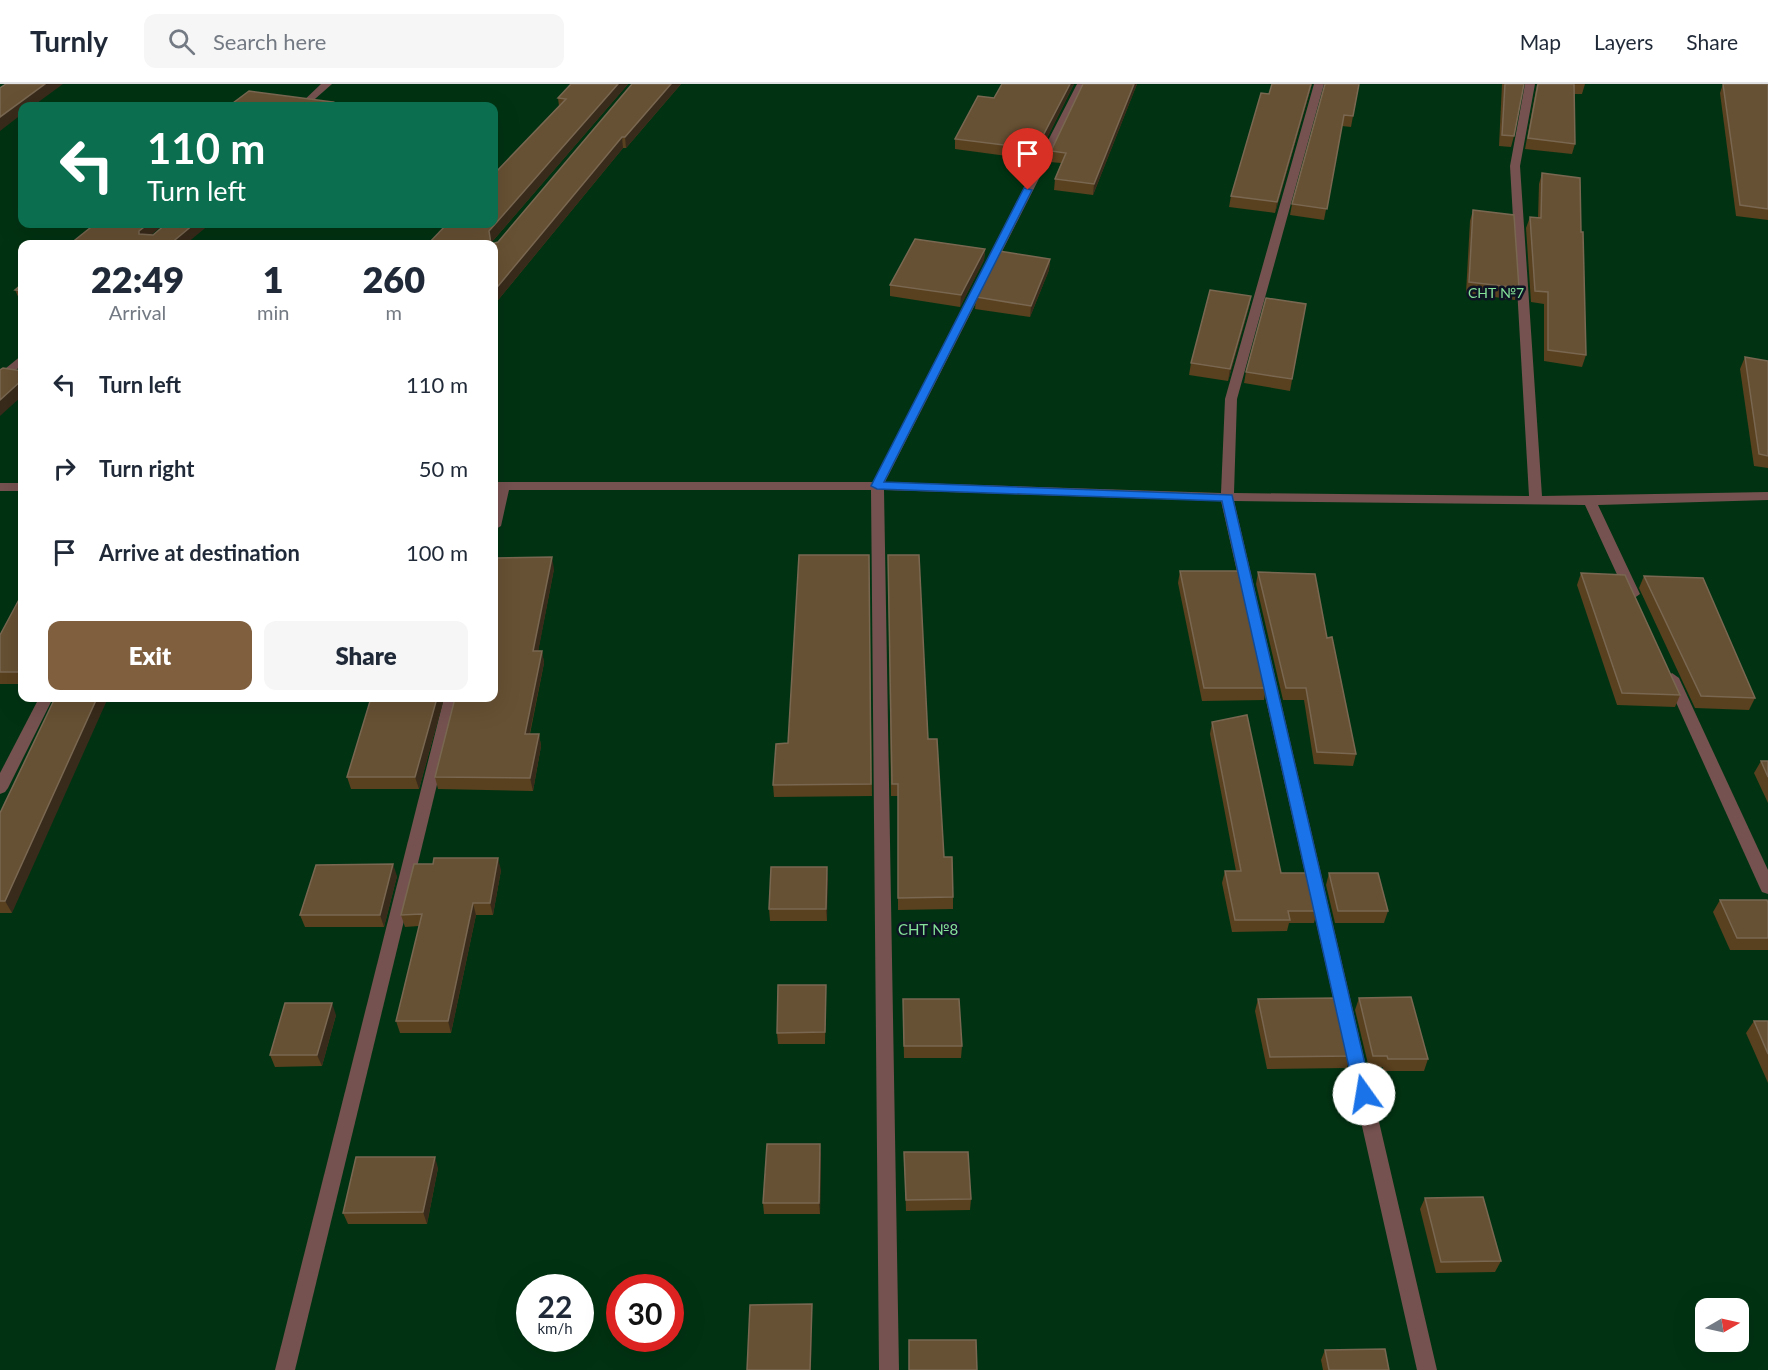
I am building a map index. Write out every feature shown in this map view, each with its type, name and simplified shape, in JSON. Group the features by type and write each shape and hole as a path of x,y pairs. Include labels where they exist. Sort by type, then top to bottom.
{"street":[{"path":"307,102 327,84"},
{"path":"889,1370 877,486 1082,84"},
{"path":"1319,84 1231,399 1227,497 1427,1370"},
{"path":"1530,84 1515,166 1536,500"},
{"path":"0,379 18,363"},
{"path":"498,486 877,486 1227,497 1590,501 1768,496"},
{"path":"0,487 18,487"},
{"path":"1590,501 1640,609"},
{"path":"1664,663 1768,888"},
{"path":"0,788 44,702"},
{"path":"285,1370 450,702"}],"green space":[{"name":"СНТ №8","path":"0,84 1768,84 1768,1370 0,1370"}],"building":[{"path":"6,84 45,84 0,117 0,88"},
{"path":"571,84 618,84 498,221 498,170 566,99 558,98"},
{"path":"632,84 671,84 625,137 622,137 498,286 498,242"},
{"path":"1002,84 1070,84 1036,149 955,139 978,96 994,98"},
{"path":"1083,84 1134,84 1094,184 1055,179 1066,153 1051,151"},
{"path":"1272,84 1311,84 1277,202 1231,196 1261,93 1269,94"},
{"path":"1325,84 1359,84 1353,116 1344,115 1327,209 1292,204"},
{"path":"1505,84 1524,84 1514,136 1502,135"},
{"path":"1538,84 1574,84 1575,144 1528,138"},
{"path":"1723,84 1768,84 1768,209 1740,205"},
{"path":"249,91 333,102 234,102"},
{"path":"1542,173 1580,178 1586,355 1548,350 1548,292 1535,291 1530,217 1541,218"},
{"path":"1473,210 1514,215 1519,288 1469,282"},
{"path":"90,228 143,228 139,234 153,235 161,228 189,228 175,240 75,240"},
{"path":"443,228 492,228 489,231 490,240 432,240"},
{"path":"915,239 985,249 961,295 890,285"},
{"path":"999,251 1050,259 1031,306 976,297"},
{"path":"1210,290 1251,296 1230,369 1191,363"},
{"path":"1266,298 1306,304 1292,379 1246,372"},
{"path":"1745,357 1768,361 1768,456 1759,454"},
{"path":"3,368 18,370 18,384 0,400 0,370"},
{"path":"799,555 869,555 871,784 773,785 776,744 788,743"},
{"path":"888,555 919,555 928,739 937,739 944,857 952,857 953,897 898,898 898,784 892,784"},
{"path":"552,557 533,651 542,651 525,734 539,734 530,778 435,777 454,702 498,702 498,558"},
{"path":"1180,571 1239,571 1266,688 1204,688"},
{"path":"1258,572 1315,574 1327,638 1332,637 1356,754 1317,752 1306,688 1286,688"},
{"path":"1581,573 1625,575 1680,695 1622,693"},
{"path":"1644,576 1703,578 1755,698 1701,696"},
{"path":"18,601 18,672 0,672 0,635"},
{"path":"53,702 95,702 5,901 0,901 0,813"},
{"path":"370,702 436,702 415,777 347,777"},
{"path":"1247,715 1281,873 1309,873 1317,911 1288,911 1290,920 1235,920 1225,871 1241,871 1212,722"},
{"path":"1761,761 1768,761 1768,777"},
{"path":"434,858 498,858 490,903 473,903 448,1021 396,1021 422,914 401,915 414,864 433,864"},
{"path":"393,864 380,915 300,915 316,865"},
{"path":"771,867 827,867 826,909 769,909"},
{"path":"1329,873 1378,873 1388,911 1338,911"},
{"path":"1720,900 1767,900 1768,938 1737,938"},
{"path":"778,985 826,985 825,1032 777,1033"},
{"path":"1411,997 1428,1059 1388,1059 1387,1056 1373,1056 1359,998"},
{"path":"1337,998 1350,1056 1270,1057 1258,999"},
{"path":"903,999 959,999 962,1046 904,1046"},
{"path":"285,1003 332,1003 317,1055 270,1055"},
{"path":"1754,1021 1768,1021 1768,1054"},
{"path":"767,1144 820,1144 819,1203 763,1203"},
{"path":"904,1152 968,1152 971,1199 906,1200"},
{"path":"356,1157 435,1157 423,1212 343,1213"},
{"path":"1483,1197 1501,1261 1441,1262 1425,1198"},
{"path":"812,1304 810,1370 747,1370 750,1305"},
{"path":"909,1340 976,1340 977,1370 909,1370"},
{"path":"1385,1349 1389,1370 1329,1370 1325,1350"}],"route":[{"path":"1028,190 877,486 1227,497 1364,1094"}],"park label":[{"name":"СНТ №7","path":"1496,292"}]}
